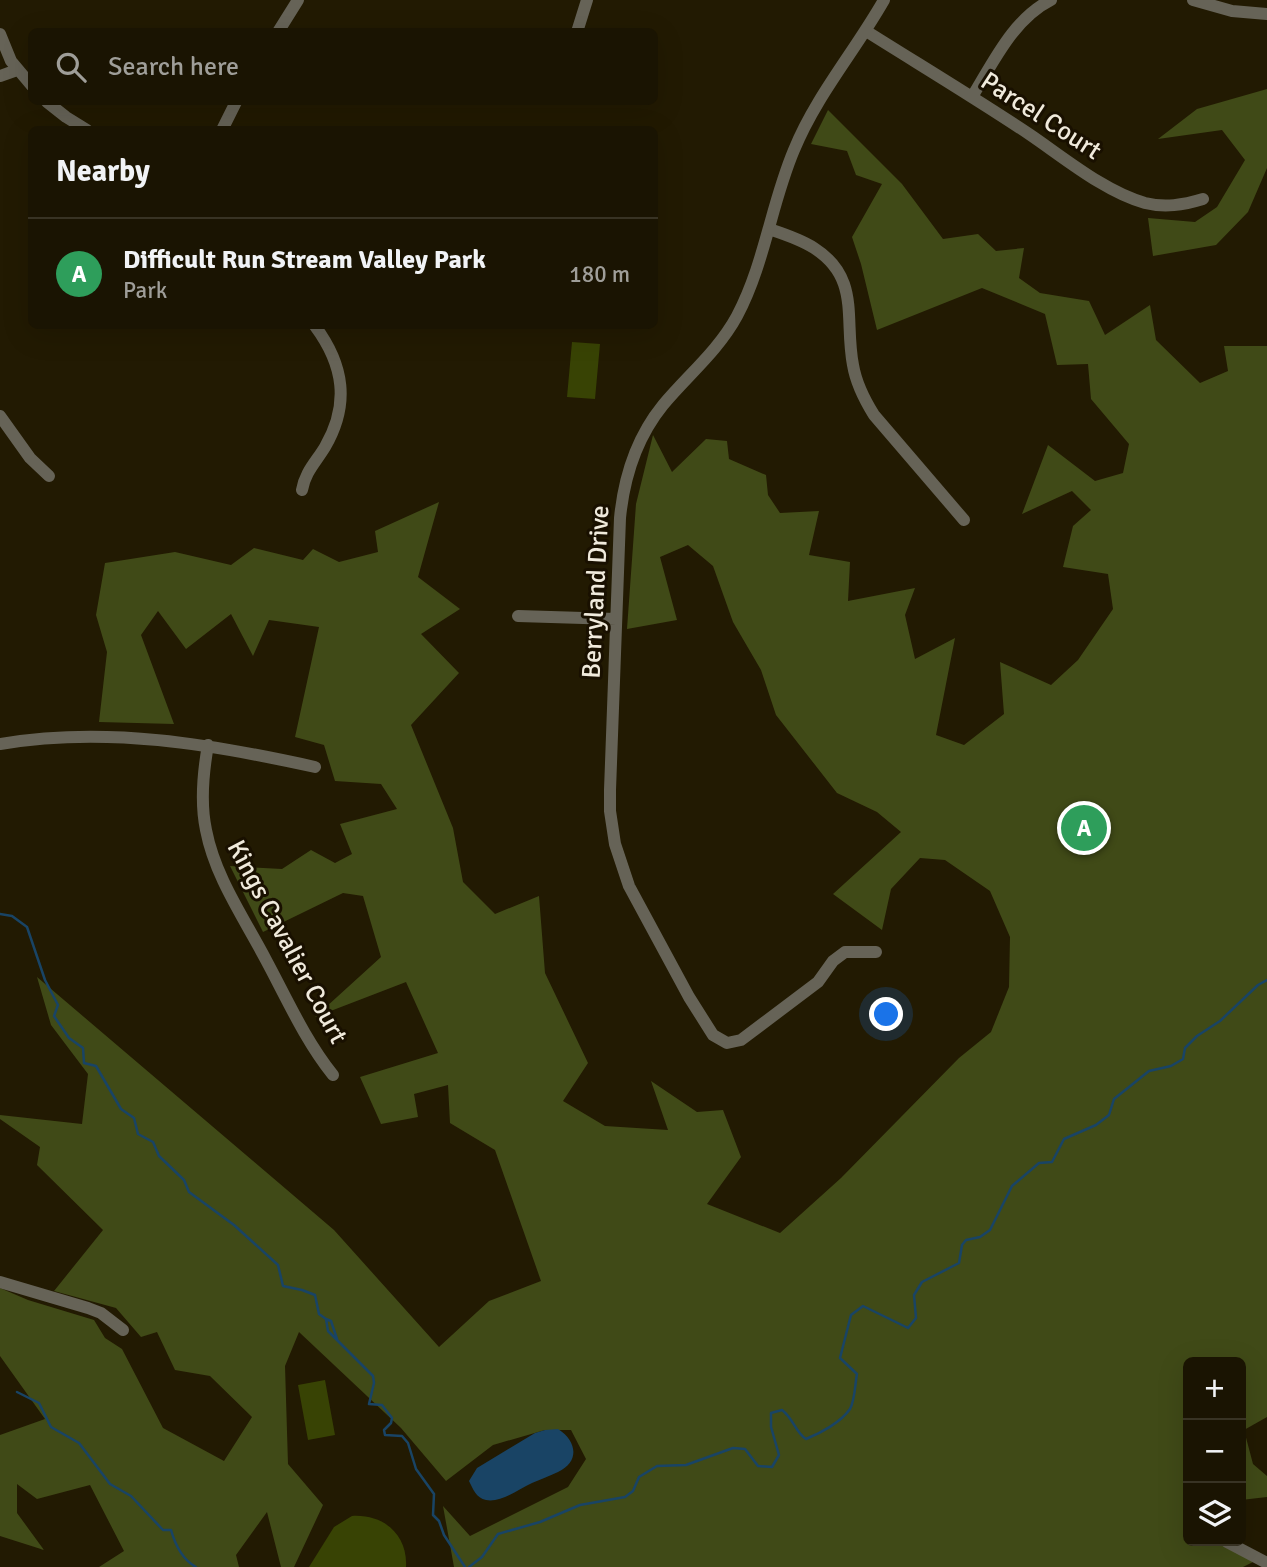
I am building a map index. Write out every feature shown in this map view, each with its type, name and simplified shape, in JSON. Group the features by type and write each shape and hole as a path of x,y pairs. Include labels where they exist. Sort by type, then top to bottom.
{"street":[{"path":"280,28 298,0"},
{"path":"578,28 587,0"},
{"name":"Berryland Drive","path":"876,952 845,952 833,961 818,982 741,1040 727,1043 713,1035 629,886 615,844 610,790 620,517 626,480 653,418 711,355 736,318 755,276 795,147 816,106 884,0"},
{"path":"972,97 1018,26 1031,13 1051,0"},
{"path":"1193,0 1231,11 1267,14"},
{"name":"Parcel Court","path":"866,31 1105,185 1129,197 1157,205 1187,204 1203,200"},
{"path":"0,34 17,70 28,82"},
{"path":"0,76 17,70"},
{"path":"51,105 81,126"},
{"path":"224,126 234,105"},
{"path":"769,229 813,246 835,266 848,293 852,363 865,401 964,520"},
{"path":"302,490 309,468 331,436 341,402 341,384 333,354 317,329"},
{"path":"0,416 30,458 49,476"},
{"path":"518,616 616,619"},
{"path":"0,744 54,737 110,736 208,745 315,767"},
{"name":"Kings Cavalier Court","path":"208,745 203,804 205,827 213,857 314,1048 333,1075"},
{"path":"0,1282 88,1308 107,1317 123,1330"},
{"path":"1235,1546 1267,1563"}],"green space":[{"path":"1267,89 1267,168 1248,212 1216,245 1153,256 1148,218 1195,222 1217,207 1245,160 1222,130 1158,139 1197,109"},
{"path":"828,110 902,184 943,239 978,234 996,251 1024,248 1019,278 1040,293 1089,301 1105,335 1150,305 1156,340 1200,383 1228,371 1224,346 1267,346 1267,1417 1246,1429 1246,1357 1183,1357 1183,1546 1235,1546 1253,1562 1243,1567 454,1567 443,1506 470,1536 568,1487 586,1459 571,1430 545,1430 493,1445 446,1481 401,1428 299,1332 285,1366 288,1464 323,1505 294,1567 281,1567 267,1512 236,1555 239,1567 99,1567 124,1551 90,1485 37,1499 17,1484 17,1513 44,1550 0,1536 0,1435 45,1419 0,1356 0,1288 28,1300 94,1320 105,1338 122,1349 163,1428 224,1461 252,1417 210,1376 175,1370 157,1332 141,1337 116,1308 54,1291 103,1230 37,1165 40,1147 0,1119 0,1115 82,1124 88,1074 51,1025 37,977 334,1230 439,1347 489,1301 541,1281 495,1150 450,1123 448,1085 414,1094 418,1117 381,1124 360,1077 438,1053 406,982 315,1017 381,957 363,896 343,893 263,932 230,866 282,869 311,850 335,863 352,854 340,824 397,809 381,784 335,781 324,745 295,737 319,627 269,620 253,656 231,614 186,649 158,611 141,635 174,724 99,722 107,652 96,615 105,563 175,552 231,565 254,548 303,560 313,549 339,562 378,552 375,531 439,502 418,577 460,609 421,634 459,673 411,725 453,828 463,882 495,914 539,896 545,973 588,1063 563,1101 605,1126 668,1130 651,1081 697,1112 723,1110 741,1157 707,1204 780,1233 841,1178 959,1058 991,1032 1009,987 1010,937 990,891 945,860 920,858 891,889 882,930 833,894 901,832 877,812 837,793 776,715 761,670 733,622 713,566 688,545 660,557 677,620 627,629 636,504 653,435 672,472 706,439 727,441 729,459 766,475 768,495 780,513 819,511 809,555 850,562 848,601 915,588 905,615 915,659 955,638 936,735 964,745 1004,714 1000,662 1051,685 1078,660 1113,609 1108,574 1063,567 1073,526 1091,510 1072,491 1022,514 1048,445 1095,481 1123,473 1129,444 1091,399 1088,364 1057,365 1045,314 982,288 877,330 852,237 882,184 856,175 847,151 811,144"},
{"path":"572,342 600,344 595,399 567,397"},
{"path":"325,1380 335,1435 308,1440 298,1385"},
{"path":"1246,1438 1253,1464 1267,1476 1267,1497 1246,1499"},
{"path":"352,1516 374,1519 392,1529 403,1545 406,1567 309,1567 334,1527"}],"water":[{"path":"558,1429 572,1445 573,1457 565,1468 498,1499 486,1500 475,1493 469,1481 477,1468 535,1433"}],"waterway":[{"path":"0,914 12,916 27,927 45,980 58,1005 54,1016 69,1038 83,1048 84,1063 96,1066 121,1109 134,1118 138,1134 153,1142 159,1156 184,1180 189,1192 234,1225 278,1265 283,1286 315,1295 319,1314 326,1319 328,1331 373,1376 369,1404 382,1405 392,1418 384,1430 385,1435 402,1436 408,1443 416,1469 434,1494 433,1515 465,1567"},
{"path":"469,1567 482,1557 498,1534 540,1522 580,1505 625,1497 633,1491 639,1477 657,1466 686,1465 733,1448 745,1449 758,1466 772,1467 779,1455 771,1427 771,1413 782,1410 806,1439 836,1423 850,1409 855,1392 857,1374 840,1358 851,1315 863,1306 908,1328 916,1318 914,1295 922,1282 959,1263 962,1245 966,1240 980,1237 990,1230 1012,1186 1039,1163 1052,1162 1064,1139 1096,1125 1109,1115 1114,1099 1149,1071 1171,1066 1183,1059 1185,1048 1197,1036 1220,1021 1258,985 1267,980"},
{"path":"326,1319 331,1321 337,1339"},
{"path":"17,1392 39,1403 51,1427 79,1443 110,1484 131,1496 163,1530 171,1530 180,1551 196,1567"}],"place":[{"name":"Difficult Run Stream Valley Park","path":"1084,828"}]}
